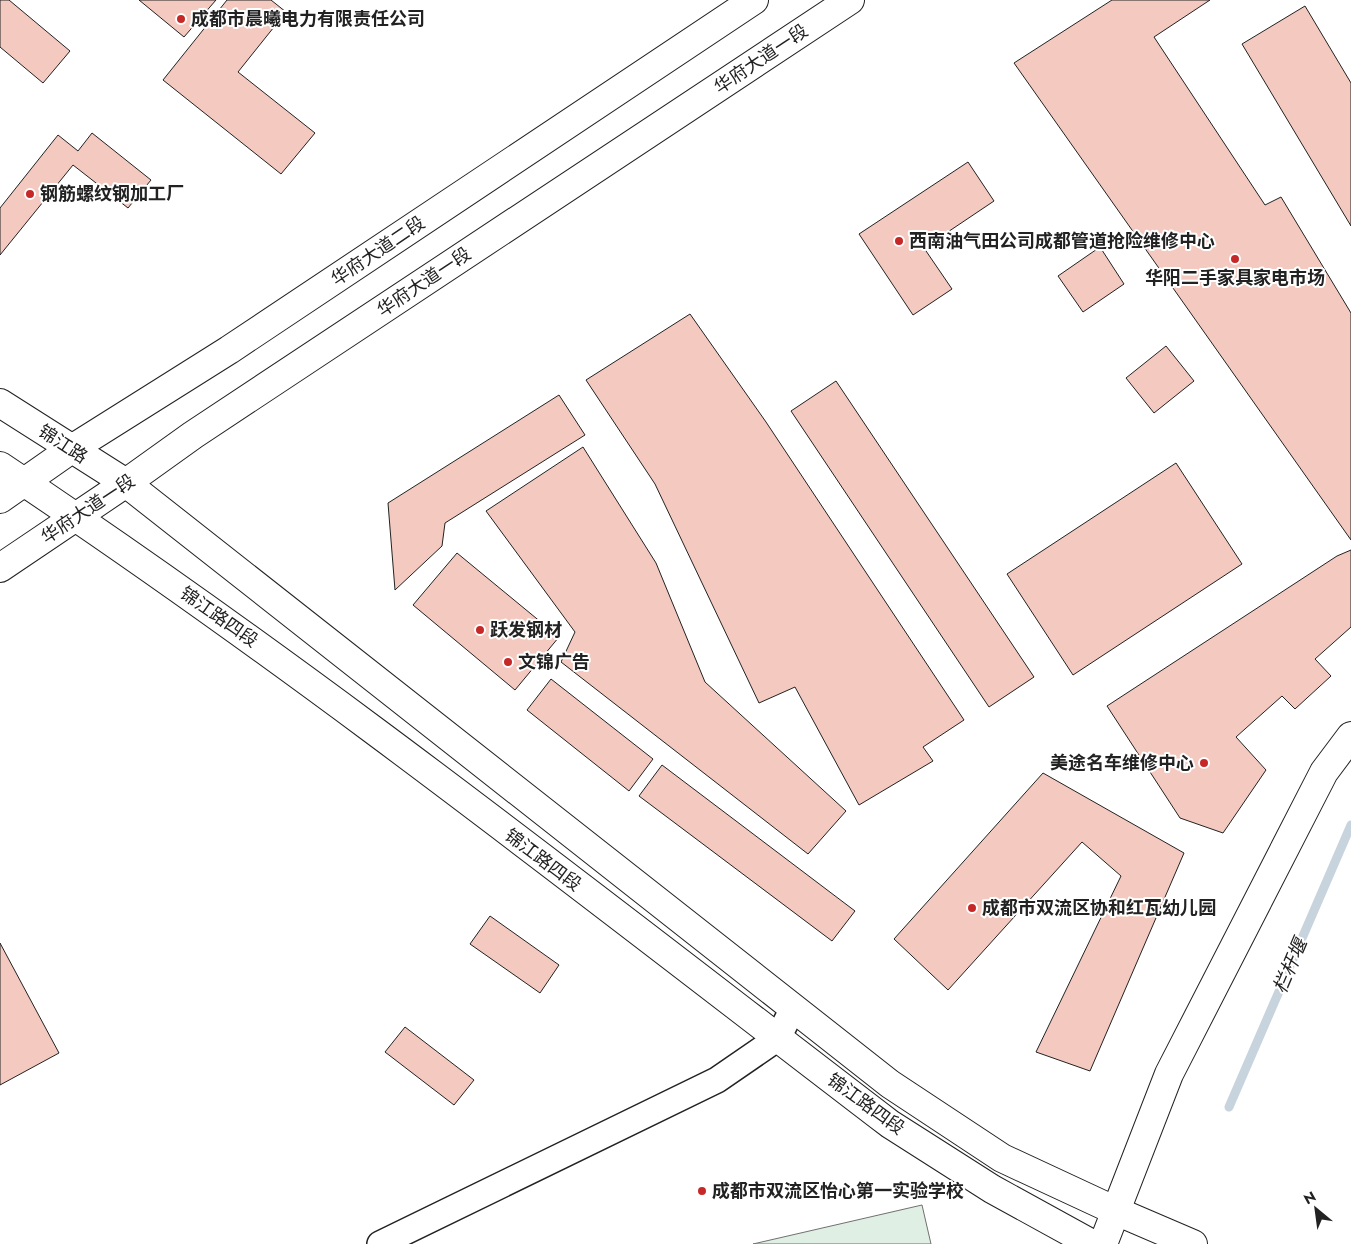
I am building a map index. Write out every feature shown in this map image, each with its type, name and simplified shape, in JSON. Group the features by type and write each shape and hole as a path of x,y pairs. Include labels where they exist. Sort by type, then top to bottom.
{"street":[{"name":"华府大道二段","path":"0,499 70,450 229,350 754,0"},
{"name":"华府大道一段","path":"0,568 126,484 193,435 850,0"},
{"name":"锦江路","path":"0,403 70,450 126,484"},
{"name":"锦江路四段","path":"0,466 77,516 261,647 890,1124 992,1189 1092,1244"},
{"name":"锦江路四段","path":"126,484 890,1084 1002,1158 1116,1211 1193,1244"},
{"path":"1103,1244 1169,1074 1324,772 1351,736"},
{"path":"380,1244 717,1080 778,1038 793,1008"}],"green space":[{"path":"922,1205 931,1244 753,1244"}],"building":[{"path":"0,0 9,0 70,51 43,83 0,47"},
{"name":"成都市晨曦电力有限责任公司","path":"139,0 216,0 184,37"},
{"path":"227,0 271,0 286,12 238,72 315,133 281,174 163,80"},
{"name":"华阳二手家具家电市场","path":"1112,0 1210,0 1154,37 1265,205 1281,197 1351,313 1351,540 1014,63"},
{"path":"1305,6 1351,83 1351,226 1242,44"},
{"name":"钢筋螺纹钢加工厂","path":"92,133 151,180 128,208 73,165 0,255 0,208 58,135 78,151"},
{"name":"西南油气田公司成都管道抢险维修中心","path":"968,162 994,201 924,248 952,289 913,315 859,234"},
{"path":"1100,247 1124,284 1083,312 1058,276"},
{"path":"690,314 766,422 964,720 923,747 933,761 859,805 795,687 759,703 655,484 586,380"},
{"path":"1166,346 1194,381 1154,413 1126,378"},
{"path":"836,381 1034,677 989,707 791,411"},
{"path":"559,395 585,435 445,523 442,546 395,590 388,503"},
{"path":"583,447 656,563 705,682 846,811 808,854 561,662 575,632 486,511"},
{"path":"1176,463 1242,564 1073,675 1007,574"},
{"path":"1351,550 1351,627 1315,659 1331,676 1295,709 1282,696 1236,737 1266,770 1223,833 1180,818 1107,706 1337,556"},
{"path":"457,553 559,637 515,690 413,605"},
{"path":"551,679 653,759 629,791 527,710"},
{"path":"662,765 855,911 832,941 639,796"},
{"name":"成都市双流区协和红瓦幼儿园","path":"1043,773 1184,853 1090,1071 1036,1052 1121,876 1082,842 948,990 894,939"},
{"path":"490,916 559,965 540,993 470,944"},
{"path":"0,943 59,1053 0,1085"},
{"path":"405,1027 474,1080 454,1105 385,1052"}],"waterway":[{"name":"栏杆堰","path":"1229,1107 1351,825"}],"place":[{"name":"成都市晨曦电力有限责任公司","path":"181,19"},
{"name":"钢筋螺纹钢加工厂","path":"30,194"},
{"name":"西南油气田公司成都管道抢险维修中心","path":"899,241"},
{"name":"华阳二手家具家电市场","path":"1235,259"},
{"name":"跃发钢材","path":"480,630"},
{"name":"文锦广告","path":"508,662"},
{"name":"美途名车维修中心","path":"1204,763"},
{"name":"成都市双流区协和红瓦幼儿园","path":"972,908"},
{"name":"成都市双流区怡心第一实验学校","path":"702,1191"}]}
